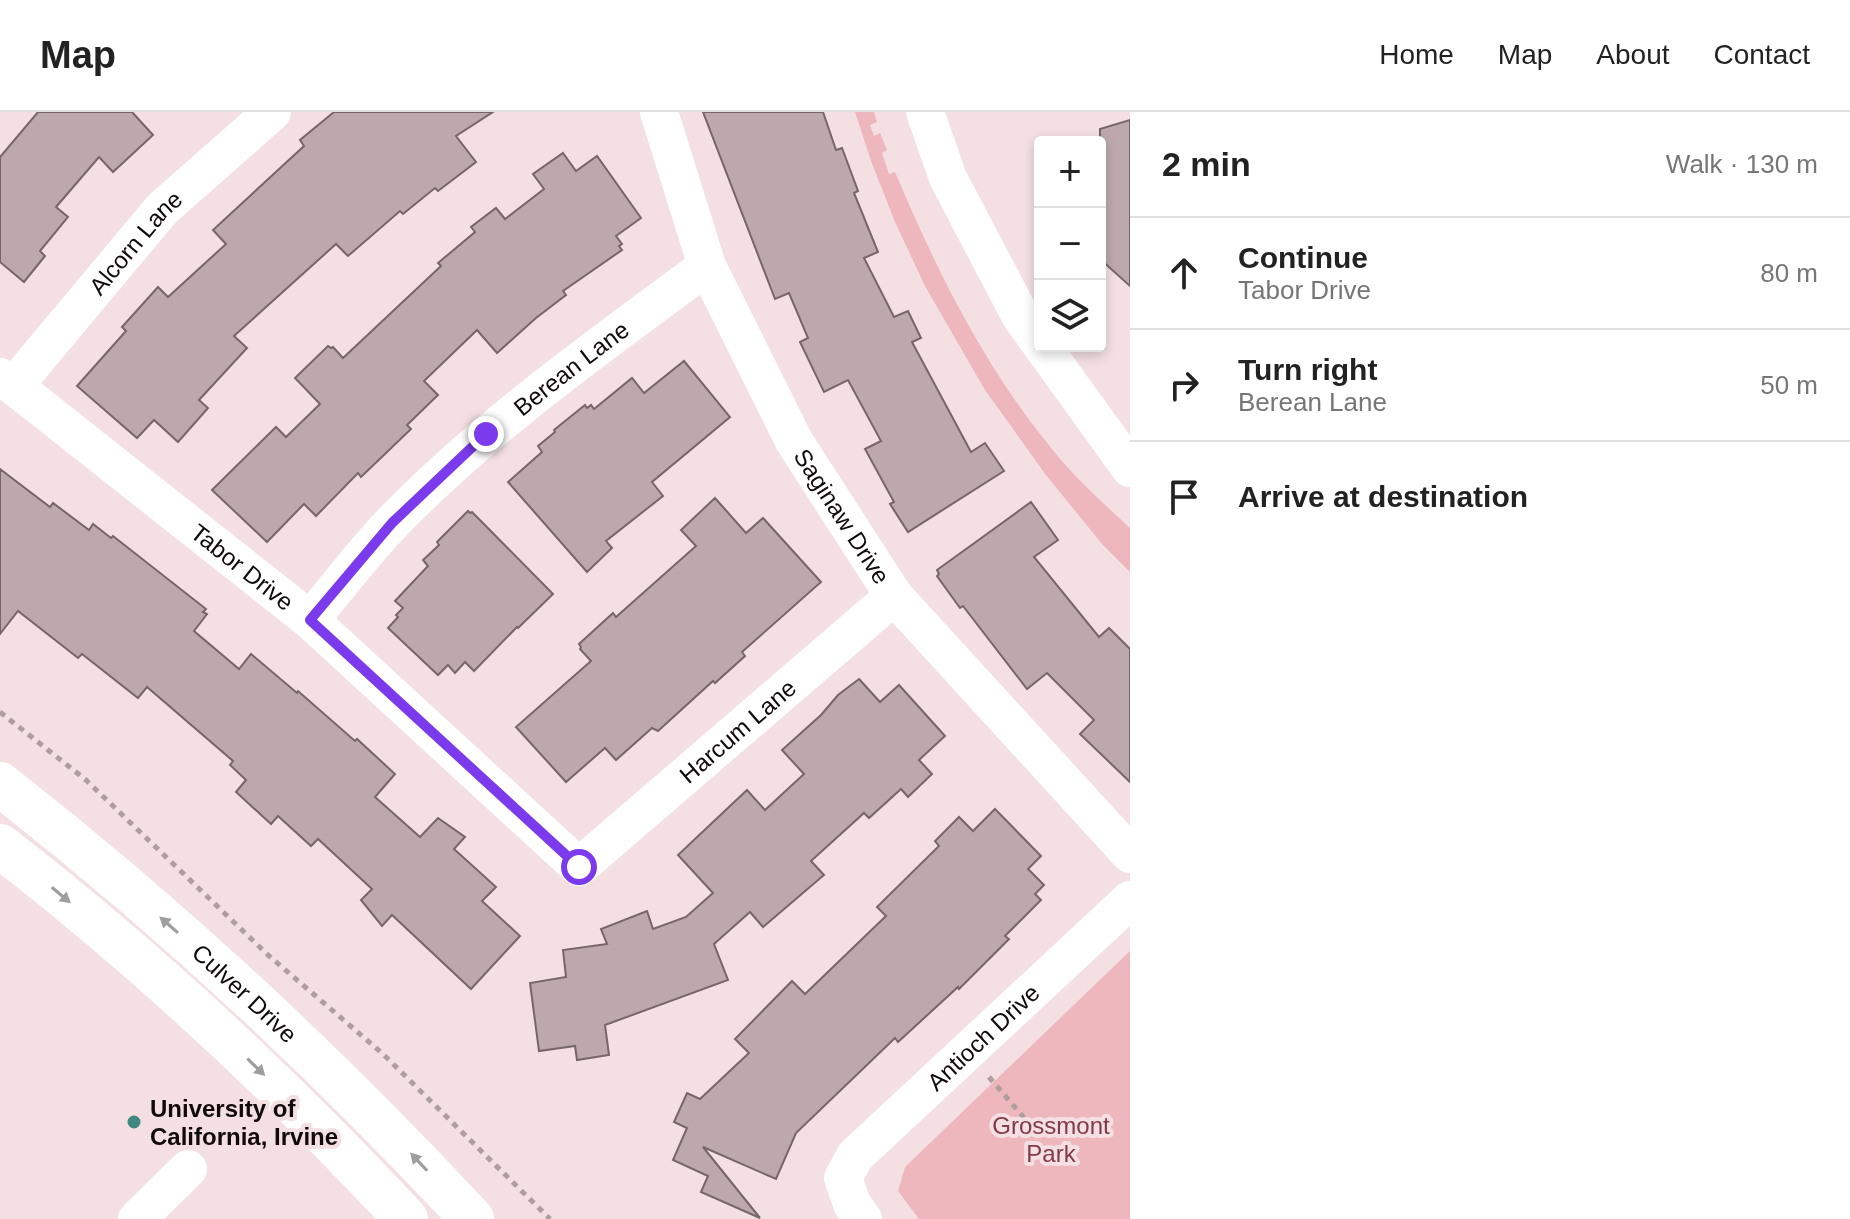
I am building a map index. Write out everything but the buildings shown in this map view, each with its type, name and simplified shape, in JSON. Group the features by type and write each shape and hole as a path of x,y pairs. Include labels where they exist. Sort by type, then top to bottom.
{"main road":[{"name":"Culver Drive","path":"0,784 73,841 252,998 403,1145 472,1219"},
{"name":"Culver Drive","path":"0,846 136,958 238,1049 344,1152 406,1219"}],"street":[{"name":"Alcorn Lane","path":"7,381 162,209 272,112"},
{"name":"Saginaw Drive","path":"659,112 707,266 794,441 894,596 1130,854"},
{"path":"925,112 948,178 1021,317 1034,335"},
{"name":"Berean Lane","path":"310,620 392,523 486,434 599,345 707,266"},
{"path":"1046,352 1130,468"},
{"name":"Tabor Drive","path":"7,381 310,620 579,867"},
{"name":"Harcum Lane","path":"579,867 894,596"},
{"name":"Antioch Drive","path":"863,1219 852,1204 843,1178 855,1156 1130,900"},
{"path":"137,1219 188,1169"}],"path":[{"path":"0,712 86,780 268,955 383,1054 550,1219"},
{"path":"967,1052 1038,1134 1081,1135"}],"green space":[{"path":"855,112 874,112 877,122 870,125 874,136 880,133 887,150 882,153 889,174 895,172 963,316 1005,385 1061,460 1130,528 1130,572 1102,544 1046,475 985,390 925,286 895,222"},
{"name":"Grossmont Park","path":"1130,951 1130,1219 919,1219 898,1191 905,1167"}],"place":[{"name":"University of California, Irvine","path":"134,1122"}],"route":[{"path":"486,434 392,523 310,620 579,867"}]}
